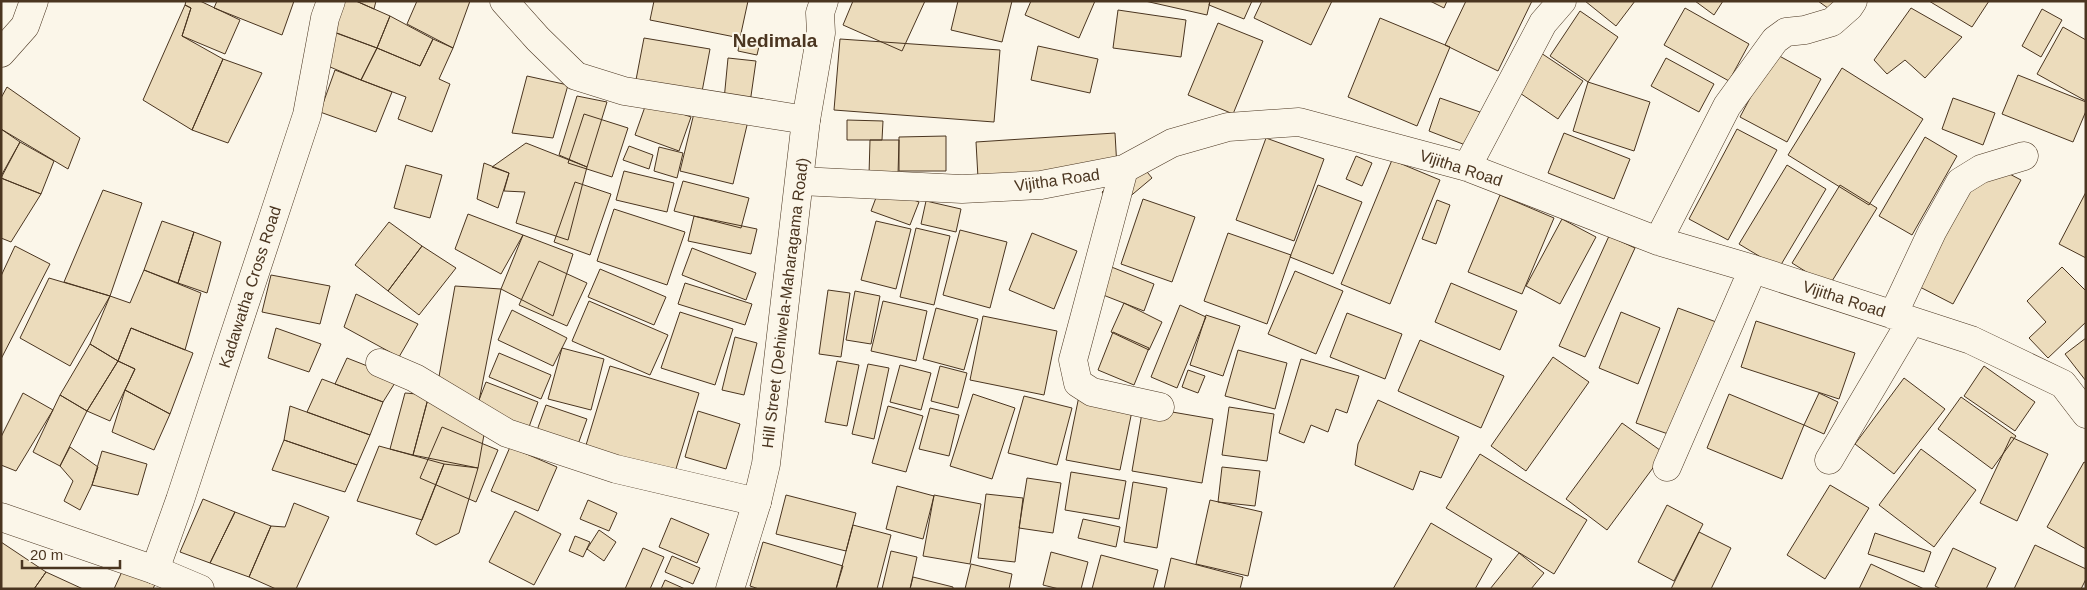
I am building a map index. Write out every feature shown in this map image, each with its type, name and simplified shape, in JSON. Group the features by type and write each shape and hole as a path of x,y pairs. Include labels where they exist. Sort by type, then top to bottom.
{"street":[{"path":"1,53 25,26 34,1"},
{"name":"Kadawatha Cross Road","path":"155,570 180,500 306,115 324,18 331,1"},
{"path":"504,1 538,39 576,76 624,91 806,120"},
{"path":"1467,167 1543,24 1562,1"},
{"path":"1658,241 1727,106 1774,40 1786,32 1806,30 1832,22 1853,1"},
{"name":"Hill Street (Dehiwela-Maharagama Road)","path":"730,589 757,502 766,464 806,120 821,33 822,7"},
{"name":"Vijitha Road","path":"800,181 962,189 1041,185 1124,169 1172,143 1228,127 1299,122 1467,167 1658,241 1753,269 1971,340 2063,384 2086,414"},
{"path":"1829,460 1902,318 1932,232 1960,182 1981,169 2024,156"},
{"path":"1124,169 1073,360 1078,383 1092,392 1160,407"},
{"path":"1667,467 1753,269"},
{"path":"380,363 415,378 507,433 616,469 757,502"},
{"path":"1,517 155,570 200,589"}],"building":[{"path":"186,1 200,1 240,20 225,54 182,36 191,8 185,5"},
{"path":"217,1 294,1 282,35 214,8"},
{"path":"338,1 356,1 390,16 377,48 329,30"},
{"path":"356,1 376,1 374,9"},
{"path":"417,1 470,1 453,48 407,24"},
{"path":"654,1 748,1 740,38 650,20"},
{"path":"853,1 925,1 902,51 843,25"},
{"path":"958,1 1012,1 1002,42 951,30"},
{"path":"1031,1 1095,1 1079,38 1025,15"},
{"path":"1145,1 1210,1 1207,15"},
{"path":"1210,1 1252,1 1244,19 1209,5"},
{"path":"1262,1 1332,1 1311,45 1254,18"},
{"path":"1430,1 1447,1 1444,8"},
{"path":"1466,1 1532,1 1498,71 1445,45"},
{"path":"1585,1 1635,1 1616,26"},
{"path":"1695,1 1723,1 1714,15"},
{"path":"1818,1 1839,1 1832,11"},
{"path":"1929,1 1989,1 1972,27"},
{"path":"185,5 191,8 182,36 223,59 192,130 143,100"},
{"path":"1685,8 1749,44 1729,81 1664,45"},
{"path":"1911,8 1962,37 1925,78 1905,60 1887,74 1874,60"},
{"path":"2042,9 2062,20 2041,57 2022,46"},
{"path":"1118,10 1186,20 1181,57 1113,48"},
{"path":"1580,11 1618,37 1588,82 1550,56"},
{"path":"390,16 433,39 420,66 377,48"},
{"path":"1380,18 1450,47 1417,126 1348,97"},
{"path":"1218,23 1263,41 1233,114 1188,95"},
{"path":"2063,27 2086,40 2086,101 2037,74"},
{"path":"336,33 377,48 361,80 323,64"},
{"path":"644,38 710,49 701,97 635,85"},
{"path":"740,38 760,42 757,55 738,51"},
{"path":"433,39 453,48 439,79 450,84 432,132 398,119 406,97 361,80 377,48 420,66"},
{"path":"840,39 1000,50 994,122 834,110"},
{"path":"1038,46 1098,59 1090,93 1031,80"},
{"path":"1538,51 1583,81 1558,119 1514,89"},
{"path":"1774,53 1821,79 1787,142 1740,117"},
{"path":"728,58 756,61 750,103 724,100"},
{"path":"1666,58 1714,84 1699,112 1651,86"},
{"path":"223,59 262,73 228,143 192,130"},
{"path":"1842,68 1923,119 1869,205 1788,155"},
{"path":"335,70 392,92 376,132 320,112"},
{"path":"2018,75 2086,102 2086,111 2073,142 2002,114"},
{"path":"527,76 568,85 553,138 512,133"},
{"path":"1588,82 1650,102 1634,151 1573,131"},
{"path":"7,87 80,138 68,169 1,129 1,98"},
{"path":"577,96 607,102 587,167 559,155"},
{"path":"1440,98 1480,112 1468,146 1429,131"},
{"path":"1953,98 1995,113 1983,145 1942,129"},
{"path":"647,101 691,117 679,151 635,135"},
{"path":"695,109 748,121 733,184 680,171"},
{"path":"584,114 628,128 612,177 568,163"},
{"path":"847,120 883,121 882,140 847,140"},
{"path":"1,129 20,142 1,176"},
{"path":"1737,129 1777,150 1728,240 1689,219"},
{"path":"1115,133 1117,168 978,178 976,142"},
{"path":"1564,133 1630,159 1614,199 1548,173"},
{"path":"946,136 946,171 899,171 899,137"},
{"path":"1925,137 1957,156 1912,235 1879,216"},
{"path":"1266,138 1324,159 1294,241 1236,220"},
{"path":"870,140 899,140 898,175 869,175"},
{"path":"20,142 54,161 41,194 1,178"},
{"path":"526,143 587,167 568,240 516,223 525,192 504,191 509,173 492,167"},
{"path":"629,146 653,155 649,169 623,160"},
{"path":"659,147 683,153 677,178 654,171"},
{"path":"1356,156 1372,163 1362,186 1346,179"},
{"path":"1392,160 1440,180 1390,304 1341,284"},
{"path":"1139,162 1152,178 1115,209 1102,192"},
{"path":"484,163 509,173 498,208 477,199"},
{"path":"406,165 442,175 430,218 394,208"},
{"path":"1787,165 1826,189 1779,268 1739,244"},
{"path":"2002,170 2021,180 1953,304 1916,285 1973,182"},
{"path":"624,171 674,183 667,212 616,200"},
{"path":"1,178 41,194 11,242 1,238"},
{"path":"683,181 749,198 741,228 674,211"},
{"path":"575,182 611,194 590,255 554,242"},
{"path":"1318,185 1362,202 1333,274 1290,257"},
{"path":"1840,185 1877,208 1829,286 1792,263"},
{"path":"880,187 919,202 910,225 871,211"},
{"path":"103,190 142,203 110,296 64,282"},
{"path":"2086,192 2086,258 2059,244"},
{"path":"1500,195 1554,218 1522,294 1468,272"},
{"path":"1143,199 1195,217 1172,282 1121,264"},
{"path":"1437,200 1450,205 1436,244 1422,239"},
{"path":"926,201 961,209 956,232 921,224"},
{"path":"614,209 685,232 667,285 597,261"},
{"path":"468,214 523,235 501,274 455,249"},
{"path":"694,216 757,229 751,254 688,241"},
{"path":"1562,219 1596,237 1560,304 1526,286"},
{"path":"162,221 194,232 178,283 144,270"},
{"path":"876,221 911,229 896,289 861,280"},
{"path":"389,222 422,246 388,291 355,265"},
{"path":"916,228 950,236 934,305 900,297"},
{"path":"960,230 1007,242 990,308 943,295"},
{"path":"194,232 221,242 207,293 178,283"},
{"path":"1032,233 1077,251 1054,309 1009,290"},
{"path":"1228,233 1291,255 1267,324 1204,301"},
{"path":"523,235 573,254 553,316 501,289"},
{"path":"1609,236 1635,248 1585,357 1559,346"},
{"path":"15,246 50,264 1,359 1,276"},
{"path":"422,246 456,268 419,315 388,291"},
{"path":"692,248 756,273 746,300 682,275"},
{"path":"539,261 587,283 567,326 519,305"},
{"path":"1109,266 1154,284 1144,311 1098,293"},
{"path":"2062,267 2086,291 2086,322 2048,358 2029,338 2046,322 2027,301"},
{"path":"600,269 666,297 654,325 588,297"},
{"path":"144,270 201,293 185,350 131,328 118,361 90,344 110,296 130,303"},
{"path":"1295,271 1343,291 1316,354 1268,334"},
{"path":"271,275 330,286 320,324 262,312"},
{"path":"49,278 110,296 70,366 20,338"},
{"path":"685,283 752,304 745,325 678,304"},
{"path":"1451,283 1517,311 1500,350 1435,322"},
{"path":"455,286 501,289 479,401 437,388"},
{"path":"828,290 850,293 841,357 819,354"},
{"path":"855,291 880,296 871,344 846,340"},
{"path":"356,294 418,324 399,357 344,327"},
{"path":"589,301 668,335 650,375 572,341"},
{"path":"883,301 927,311 916,361 871,351"},
{"path":"1124,303 1162,322 1149,350 1111,332"},
{"path":"1180,305 1206,317 1177,388 1151,377"},
{"path":"936,308 978,319 964,370 923,359"},
{"path":"1678,308 1719,323 1677,437 1636,423"},
{"path":"512,310 567,338 553,366 498,340"},
{"path":"680,312 733,329 715,385 661,368"},
{"path":"1621,312 1660,328 1638,384 1599,368"},
{"path":"1347,313 1402,334 1385,379 1330,357"},
{"path":"1206,315 1240,326 1223,376 1190,365"},
{"path":"983,316 1057,331 1044,395 970,380"},
{"path":"1756,321 1855,353 1839,399 1741,367"},
{"path":"131,328 193,353 170,414 125,390 135,369 118,361"},
{"path":"276,328 321,344 309,372 268,358"},
{"path":"1113,332 1149,348 1134,385 1098,370"},
{"path":"735,337 757,343 744,395 722,390"},
{"path":"2086,338 2086,381 2065,354"},
{"path":"1420,340 1504,376 1481,428 1398,391"},
{"path":"90,344 118,361 87,411 60,395"},
{"path":"562,348 604,359 591,410 548,399"},
{"path":"1238,350 1287,363 1275,409 1225,396"},
{"path":"499,353 551,375 541,399 489,377"},
{"path":"1553,357 1589,382 1526,471 1491,446"},
{"path":"347,358 398,378 383,402 335,384"},
{"path":"1301,359 1359,376 1347,413 1336,409 1328,432 1311,425 1304,443 1279,433"},
{"path":"118,361 135,369 110,421 87,411"},
{"path":"837,361 859,365 847,426 825,422"},
{"path":"868,364 889,368 874,439 852,434"},
{"path":"900,365 931,373 921,410 890,402"},
{"path":"610,366 699,393 672,482 583,455"},
{"path":"940,366 967,373 958,408 931,401"},
{"path":"1984,366 2035,402 2015,431 1964,396"},
{"path":"1188,370 1205,376 1198,393 1182,387"},
{"path":"1904,378 1945,409 1894,474 1855,444"},
{"path":"322,379 383,402 370,435 307,412"},
{"path":"486,382 538,402 525,438 472,418"},
{"path":"125,390 170,414 154,450 112,432"},
{"path":"23,393 53,410 16,471 1,465 1,437"},
{"path":"405,393 429,395 413,455 390,449"},
{"path":"1819,393 1838,402 1824,434 1804,425"},
{"path":"973,394 1015,408 992,479 950,466"},
{"path":"1729,394 1804,425 1782,479 1707,448"},
{"path":"60,395 87,411 60,466 33,452"},
{"path":"429,395 485,429 478,468 413,455"},
{"path":"1024,396 1072,408 1057,465 1008,453"},
{"path":"1079,396 1133,406 1120,470 1066,460"},
{"path":"1961,397 2016,436 1992,469 1938,429"},
{"path":"1378,400 1459,437 1441,478 1420,471 1413,490 1355,465 1358,444"},
{"path":"546,405 587,419 576,450 535,436"},
{"path":"290,406 370,435 357,465 284,440"},
{"path":"888,406 923,416 906,472 872,463"},
{"path":"1143,407 1213,419 1202,483 1132,471"},
{"path":"1229,407 1274,414 1267,461 1222,455"},
{"path":"930,408 959,415 949,456 919,449"},
{"path":"698,411 740,424 726,469 685,457"},
{"path":"1622,423 1664,453 1607,530 1566,499"},
{"path":"442,427 498,450 476,502 420,478"},
{"path":"2011,437 2048,454 2017,521 1980,503"},
{"path":"284,440 357,465 345,492 272,470"},
{"path":"379,446 444,464 422,520 357,501"},
{"path":"70,447 98,467 80,510 64,501 73,481 60,466"},
{"path":"510,447 557,467 538,511 491,491"},
{"path":"1921,449 1976,490 1934,547 1879,505"},
{"path":"102,451 147,464 138,495 92,485"},
{"path":"1480,454 1587,520 1554,574 1446,508"},
{"path":"2084,462 2086,463 2086,549 2047,527"},
{"path":"444,464 478,468 459,533 436,545 416,534"},
{"path":"1222,467 1260,471 1255,506 1218,502"},
{"path":"1071,472 1126,481 1119,519 1065,510"},
{"path":"1027,478 1061,483 1053,533 1019,528"},
{"path":"1133,482 1167,488 1157,548 1124,542"},
{"path":"1830,485 1869,508 1825,579 1787,555"},
{"path":"897,486 934,496 923,539 886,529"},
{"path":"986,494 1023,498 1015,562 978,558"},
{"path":"786,495 856,513 846,551 776,534"},
{"path":"934,495 981,504 970,564 923,556"},
{"path":"203,499 235,512 210,563 180,552"},
{"path":"588,500 617,513 609,531 580,519"},
{"path":"1210,500 1262,512 1248,576 1196,564"},
{"path":"294,503 329,517 296,589 276,589 249,577 271,526 285,527"},
{"path":"1667,505 1703,524 1674,581 1638,562"},
{"path":"515,511 561,534 534,585 489,562"},
{"path":"235,512 271,526 249,577 210,563"},
{"path":"671,518 709,534 697,563 659,547"},
{"path":"1083,519 1120,527 1116,547 1078,538"},
{"path":"1431,523 1492,559 1475,589 1393,589"},
{"path":"853,525 891,535 877,589 836,589"},
{"path":"599,530 616,542 604,561 587,549"},
{"path":"1699,532 1731,548 1711,589 1671,589"},
{"path":"1875,533 1931,552 1924,572 1868,554"},
{"path":"575,536 590,542 583,557 569,551"},
{"path":"1,542 46,572 34,589 1,589"},
{"path":"763,542 843,566 836,589 759,589 750,586"},
{"path":"2035,545 2086,569 2086,579 2081,589 2014,589"},
{"path":"643,548 664,557 650,589 625,589"},
{"path":"1953,548 1996,568 1986,589 1941,589 1935,586"},
{"path":"891,551 917,557 910,589 882,589"},
{"path":"1051,552 1088,562 1081,589 1059,589 1043,585"},
{"path":"1519,553 1544,573 1531,589 1490,589"},
{"path":"1101,555 1158,570 1153,589 1092,589"},
{"path":"672,556 700,568 693,584 665,572"},
{"path":"1171,558 1243,577 1240,589 1164,589"},
{"path":"971,564 1012,574 1009,589 965,589"},
{"path":"1871,564 1924,589 1859,589"},
{"path":"125,565 157,579 153,589 114,589"},
{"path":"46,572 83,589 34,589"},
{"path":"913,577 953,587 953,589 910,589"},
{"path":"665,580 685,589 661,589"}],"district":[{"name":"Nedimala","path":"775,40"}]}
